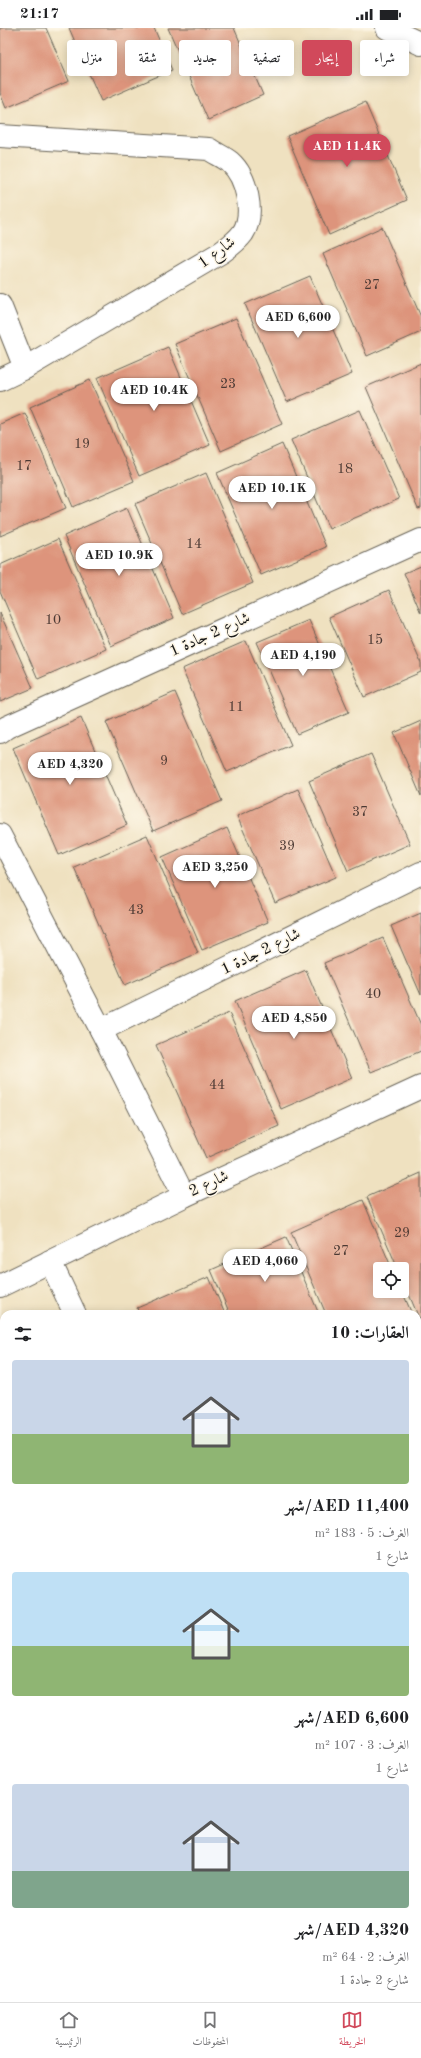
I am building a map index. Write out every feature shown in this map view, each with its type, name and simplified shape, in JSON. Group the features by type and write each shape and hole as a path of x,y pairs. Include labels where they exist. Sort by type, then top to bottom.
{"street":[{"path":"387,28 421,44"},
{"name":"شارع 1","path":"0,136 209,149 231,163 243,181 248,197 249,218 242,234 222,252 25,368 0,380"},
{"path":"0,305 25,368"},
{"name":"شارع 2 جادة 1","path":"0,732 7,727 421,540"},
{"path":"0,836 101,1030 184,1196"},
{"name":"شارع 2 جادة 1","path":"101,1030 421,873"},
{"name":"شارع 2","path":"0,1286 184,1196 421,1087"},
{"path":"50,1261 73,1310"}],"building":[{"path":"0,28 46,28 69,81 6,108 0,93"},
{"path":"69,28 154,28 159,40 125,40 125,76 158,76 101,101 90,76 117,76 117,40 74,40"},
{"path":"168,28 234,28 239,40 239,76 255,76 263,95 208,120 189,76 231,76 231,40 179,40 179,53"},
{"path":"365,102 407,200 329,235 287,136"},
{"path":"382,227 421,317 421,332 367,356 323,254"},
{"path":"310,276 352,374 287,402 245,304"},
{"path":"236,318 282,424 221,451 175,344"},
{"path":"168,347 210,445 139,476 97,378"},
{"path":"421,363 421,508 418,509 366,387"},
{"path":"90,380 134,481 73,507 30,407"},
{"path":"360,410 399,499 329,529 291,440"},
{"path":"25,413 66,508 0,536 0,424"},
{"path":"282,444 326,547 261,575 217,473"},
{"path":"206,473 253,583 182,614 135,504"},
{"path":"127,508 174,618 111,646 64,536"},
{"path":"58,539 106,649 38,679 0,591 0,565"},
{"path":"421,566 421,613 404,573"},
{"path":"389,590 421,663 421,672 364,697 329,617"},
{"path":"0,613 33,688 0,702"},
{"path":"309,620 349,712 297,734 257,642"},
{"path":"246,641 291,745 227,772 182,669"},
{"path":"175,692 222,801 153,831 106,722"},
{"path":"81,718 127,825 59,855 13,748"},
{"path":"421,721 421,796 394,733"},
{"path":"371,754 410,844 348,871 309,781"},
{"path":"298,789 336,877 275,903 237,816"},
{"path":"227,828 268,922 202,950 162,857"},
{"path":"147,835 198,953 125,985 74,867"},
{"path":"421,913 421,995 391,926"},
{"path":"383,938 421,1025 421,1051 371,1072 324,963"},
{"path":"306,970 352,1078 281,1109 235,1001"},
{"path":"229,1013 279,1126 206,1158 156,1045"},
{"path":"421,1173 421,1310 416,1310 409,1294 409,1262 395,1262 367,1197"},
{"path":"363,1200 389,1262 373,1262 373,1298 405,1298 410,1310 324,1310 291,1232"},
{"path":"286,1237 317,1310 228,1310 211,1270"},
{"path":"209,1277 223,1310 138,1310 137,1308"}]}
